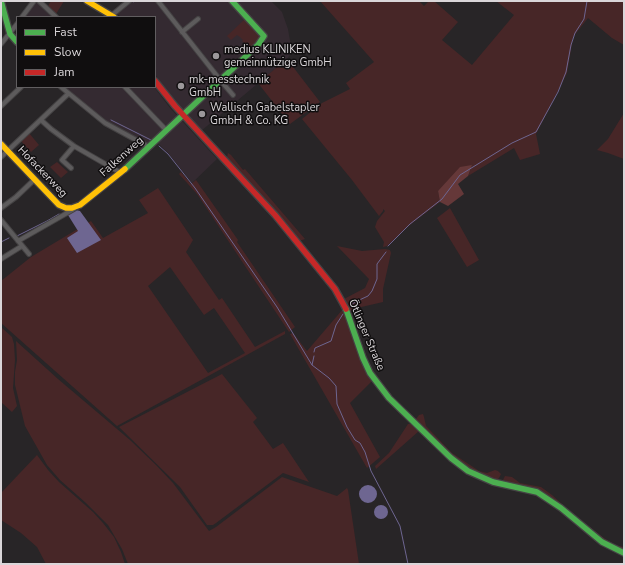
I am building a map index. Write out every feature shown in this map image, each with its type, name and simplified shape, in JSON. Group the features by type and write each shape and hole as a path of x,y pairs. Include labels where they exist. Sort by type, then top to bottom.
{"street":[{"path":"1,1 10,34 16,41"},
{"path":"23,16 34,1"},
{"path":"39,1 55,16"},
{"path":"87,1 113,16 127,2"},
{"path":"158,1 233,95"},
{"name":"Falkenweg","path":"72,208 80,205 121,173 258,45 264,36 232,1"},
{"path":"182,32 198,19"},
{"path":"1,44 16,25"},
{"name":"Ötlinger Straße","path":"156,82 182,115 246,182 335,289 345,306 363,358 370,373 389,398 451,458 468,471 494,482 537,492 561,508 602,542 624,553"},
{"path":"1,106 20,88"},
{"path":"62,88 105,123 149,147"},
{"path":"125,88 166,130"},
{"path":"1,157 68,94"},
{"path":"42,120 51,129 74,146 121,173"},
{"name":"Hofackerweg","path":"1,144 59,205 66,208 72,208"},
{"path":"71,168 62,160 74,146"},
{"path":"1,208 16,197 35,179"},
{"path":"9,202 13,207"},
{"path":"18,241 80,205"},
{"path":"1,220 29,254"},
{"path":"1,259 22,246"}],"shaded area":[{"path":"35,1 38,1 53,16 24,16"},
{"path":"51,1 64,1 56,14 48,6"},
{"path":"124,1 271,1 282,12 288,29 292,52 287,59 201,131 179,107 156,76 156,16 120,16 113,10"},
{"path":"320,1 419,1 424,6 429,1 434,1 458,22 442,40 472,65 514,15 496,1 624,1 624,45 612,38 588,18 573,37 567,73 536,134 540,154 520,160 514,148 468,176 472,165 438,191 440,202 411,224 387,246 383,247 384,242 375,227 377,221 385,211 383,209 379,216 352,180 302,119 322,103 350,89 346,83 374,62"},
{"path":"245,19 262,36 251,49 237,35 231,40 227,36"},
{"path":"287,59 320,102 290,124 258,83"},
{"path":"63,88 155,88 170,108 217,159 192,183 158,143 149,147 117,130"},
{"path":"624,113 624,159 597,150 608,139"},
{"path":"29,133 39,145 31,152 21,141"},
{"path":"228,153 243,170 245,169 305,239 299,241 233,166 227,157"},
{"path":"57,162 68,172 61,178 50,167"},
{"path":"472,165 468,176 458,184 464,194 448,206 440,202 438,191 460,167"},
{"path":"181,172 191,184 196,180 238,240 237,242 295,327 289,332 197,194 179,174"},
{"path":"158,188 193,240 186,252 219,300 222,298 255,347 285,331 285,334 117,426 1,323 1,281 31,257 91,221 103,238 148,213 139,200","holes":["170,267 204,315 214,308 245,353 208,373 148,286"]},
{"path":"450,208 479,260 467,267 437,218"},
{"path":"76,210 80,211 101,240 77,253 67,238 78,231 68,215"},
{"path":"337,246 362,251 390,250 391,253 383,289 383,302 357,308 350,312 344,299 365,288 369,279"},
{"path":"343,309 349,322 359,356 372,381 350,403 380,457 367,468 290,334 293,333 307,351"},
{"path":"1,327 12,337 14,344 15,360 13,388 17,406 12,412 2,403 1,404"},
{"path":"16,341 130,440 156,465 173,483 209,531 282,477 337,496 347,488 359,564 128,564 122,549 108,525 60,480 47,465 25,426 15,385 17,360"},
{"path":"222,374 257,418 253,422 273,449 283,443 309,482 283,473 216,523 213,525 207,525 180,487 119,427"},
{"path":"423,414 426,426 452,453 479,471 487,473 495,470 498,471 501,474 499,478 497,480 476,472 453,457 416,419 419,415"},
{"path":"408,424 412,424 419,431 376,469 375,466 389,453"},
{"path":"37,455 59,482 93,512 103,523 114,537 125,564 46,564 37,547 21,533 1,520 1,493"},
{"path":"505,476 512,477 520,483 541,487 604,538 615,545 624,547 624,551 596,535 554,499 537,490 503,480"},
{"path":"368,485 372,486 376,490 376,498 372,502 368,503 364,502 360,498 359,494 360,490 364,486"},
{"path":"381,505 386,507 388,512 386,517 381,519 376,517 374,512 376,507"}],"waterway":[{"path":"388,246 410,224 442,199 460,175 512,143 536,132 558,92 566,72 571,45 575,33 584,19 587,1"},
{"path":"123,8 129,4"},
{"path":"111,120 151,140"},
{"path":"159,146 168,154 195,188 277,307 312,365"},
{"path":"17,236 59,214"},
{"path":"1,242 9,238"},
{"path":"350,306 368,296 372,291 377,279 377,264 386,252"},
{"path":"314,352 315,348 331,341 336,325 343,314"},
{"path":"314,356 312,365 329,378 336,386 337,404 347,427 355,440 360,443 365,452 371,471 400,526 408,564"}],"traffic: fast":[{"path":"1,1 10,34 16,41"},
{"path":"125,169 258,45 264,36 232,1"},
{"path":"346,309 363,358 370,373 389,398 451,458 468,471 493,482 537,492 561,508 602,542 624,553"}],"traffic: slow":[{"path":"87,1 112,16"},
{"path":"1,144 59,205 66,208 72,208 80,205 125,169"}],"traffic: jam":[{"path":"156,82 175,106 275,215 335,289 346,309"}],"place":[{"name":"medius KLINIKEN gemeinnützige GmbH","path":"216,56"},
{"name":"mk-messtechnik GmbH","path":"181,86"},
{"name":"Wallisch Gabelstapler GmbH & Co. KG","path":"202,114"}]}
